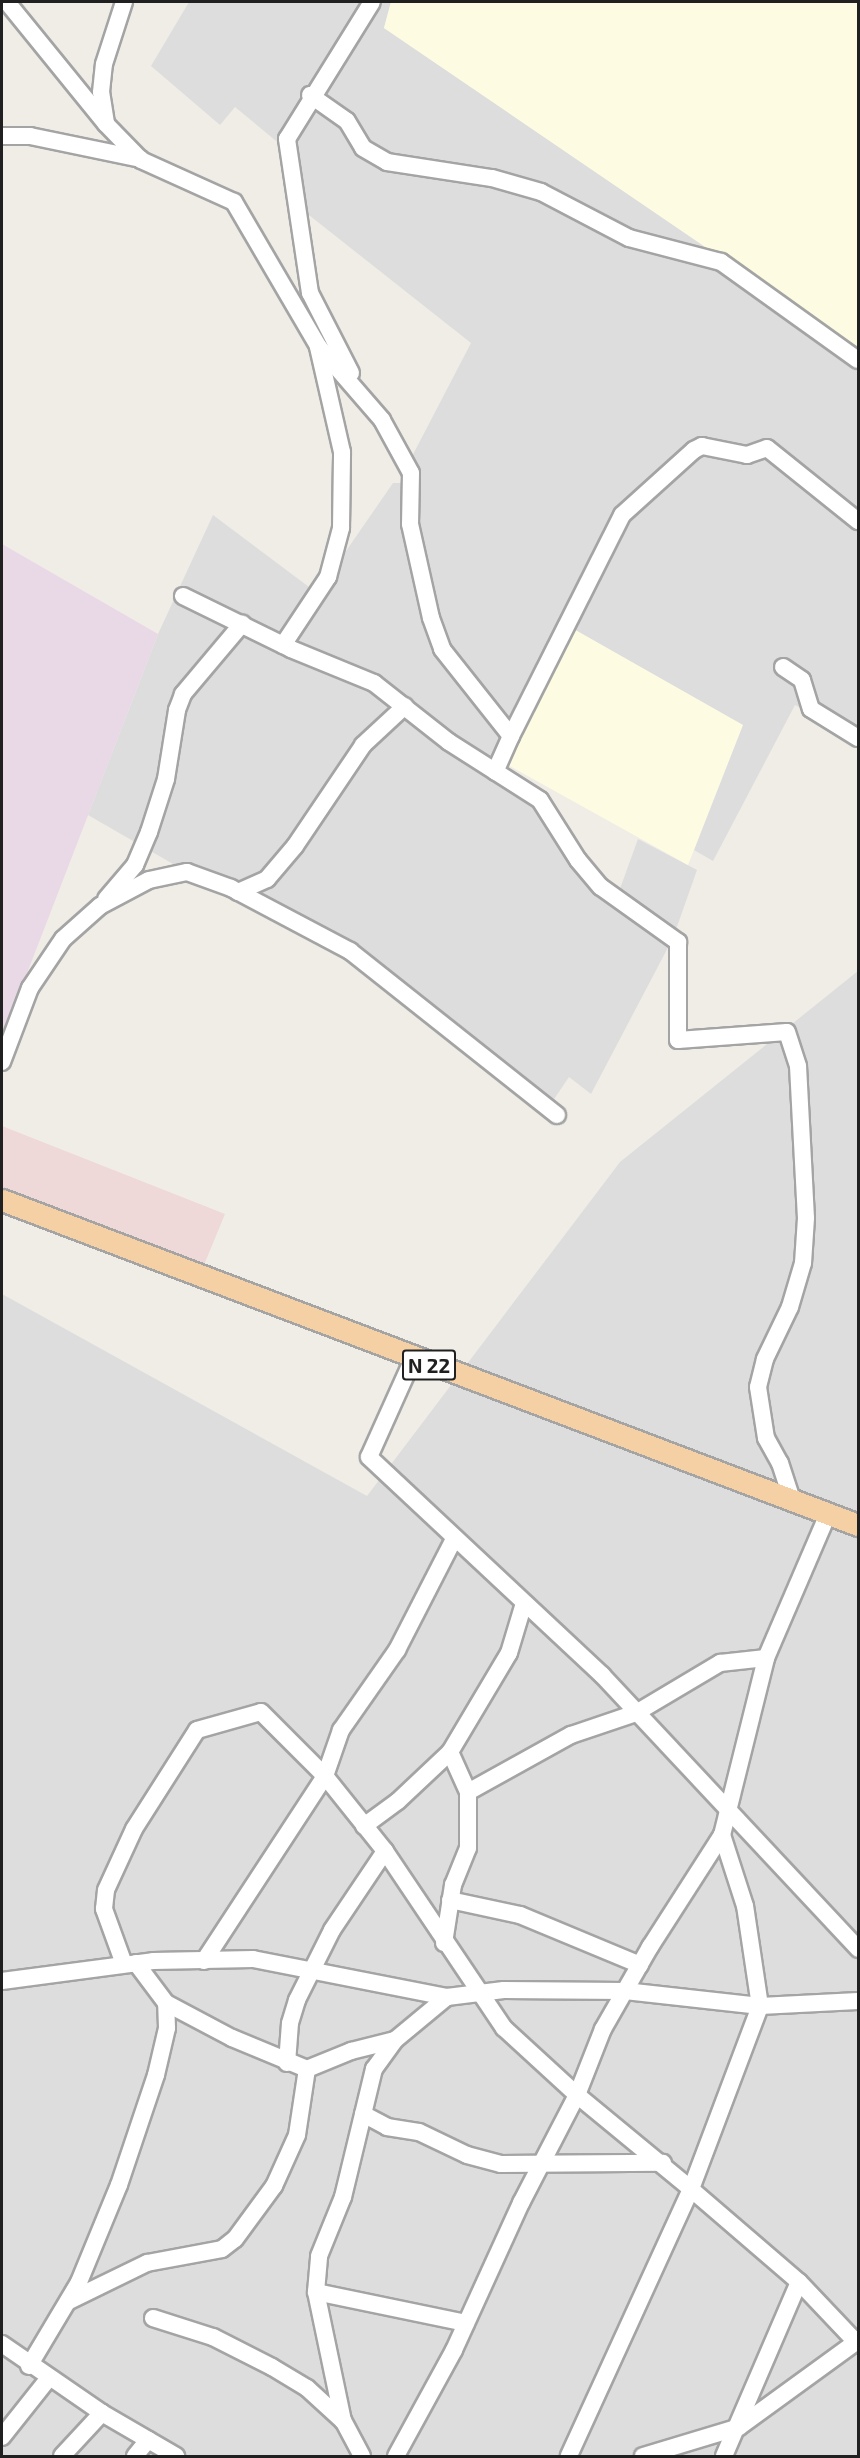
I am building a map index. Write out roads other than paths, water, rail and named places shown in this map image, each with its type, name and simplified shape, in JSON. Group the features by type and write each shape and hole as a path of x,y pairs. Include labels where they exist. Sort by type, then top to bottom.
{"main road":[{"name":"N 22","path":"2,1200 413,1359 858,1525"}],"street":[{"path":"7,2 106,124 141,160"},
{"path":"106,124 101,92 104,64 124,2"},
{"path":"358,387 310,293 293,194 287,139 310,95 372,2"},
{"path":"310,95 347,121 363,148 387,162 492,178 541,192 629,238 721,262 858,360"},
{"path":"2,136 30,136 141,160 234,202 318,346 358,387 382,420 411,473 410,524 431,618 442,649 511,736"},
{"path":"283,645 328,577 341,528 342,452 318,346"},
{"path":"495,772 622,515 694,450 702,446 747,456 767,448 858,521"},
{"path":"183,596 283,645 349,670 405,706 495,772 540,800 578,860 602,887 678,942 678,1040 787,1032 798,1066 806,1218 803,1263 790,1307 765,1359 758,1387 766,1438 780,1463 792,1500"},
{"path":"2,1062 38,972 63,939 99,906 135,865 149,832 166,779 177,710 183,694 242,624"},
{"path":"783,667 802,680 811,710 858,738"},
{"path":"238,892 267,879 295,846 363,746 405,706"},
{"path":"99,906 149,880 187,872 238,892 350,951 557,1114"},
{"path":"413,1359 369,1457 454,1539 524,1602 636,1713 729,1815 858,1949"},
{"path":"396,2457 466,2323 577,2095 603,2029 640,1965 722,1835 729,1815 766,1658 828,1514"},
{"path":"204,1961 325,1776 340,1730 397,1650 454,1539"},
{"path":"364,1826 398,1801 450,1752 509,1653 524,1602"},
{"path":"468,1792 571,1735 636,1713 720,1663 766,1658"},
{"path":"395,2040 351,2051 307,2069 287,2062 166,2003 130,1964 106,1920 106,1890 149,1801 197,1730 261,1712 325,1776 385,1851 444,1944 481,1991 504,2028 577,2095 663,2163 799,2282 857,2343 739,2427 643,2457"},
{"path":"444,1944 450,1900 468,1848 468,1792 450,1752"},
{"path":"569,2457 691,2189 760,2006 745,1906 734,1860 722,1835"},
{"path":"287,2062 290,2023 332,1930 385,1851"},
{"path":"450,1900 520,1915 640,1965"},
{"path":"2,1981 130,1964 253,1959 314,1969 447,1997 481,1991 625,1991 760,2006 858,2001"},
{"path":"362,2457 343,2421 316,2292 319,2256 343,2197 374,2069 395,2040 447,1997"},
{"path":"30,2366 69,2301 97,2244 156,2075 167,2028 166,2003"},
{"path":"69,2301 147,2263 199,2256 222,2249 235,2239 286,2165 297,2135 307,2069"},
{"path":"363,2114 387,2127 430,2136 485,2161 663,2163"},
{"path":"724,2457 739,2427 799,2282"},
{"path":"316,2292 466,2323"},
{"path":"153,2318 213,2337 272,2367 307,2388 343,2421"},
{"path":"2,2344 30,2366 102,2413 176,2457"},
{"path":"2,2437 49,2378"},
{"path":"62,2457 102,2413"},
{"path":"135,2457 148,2440"}]}
